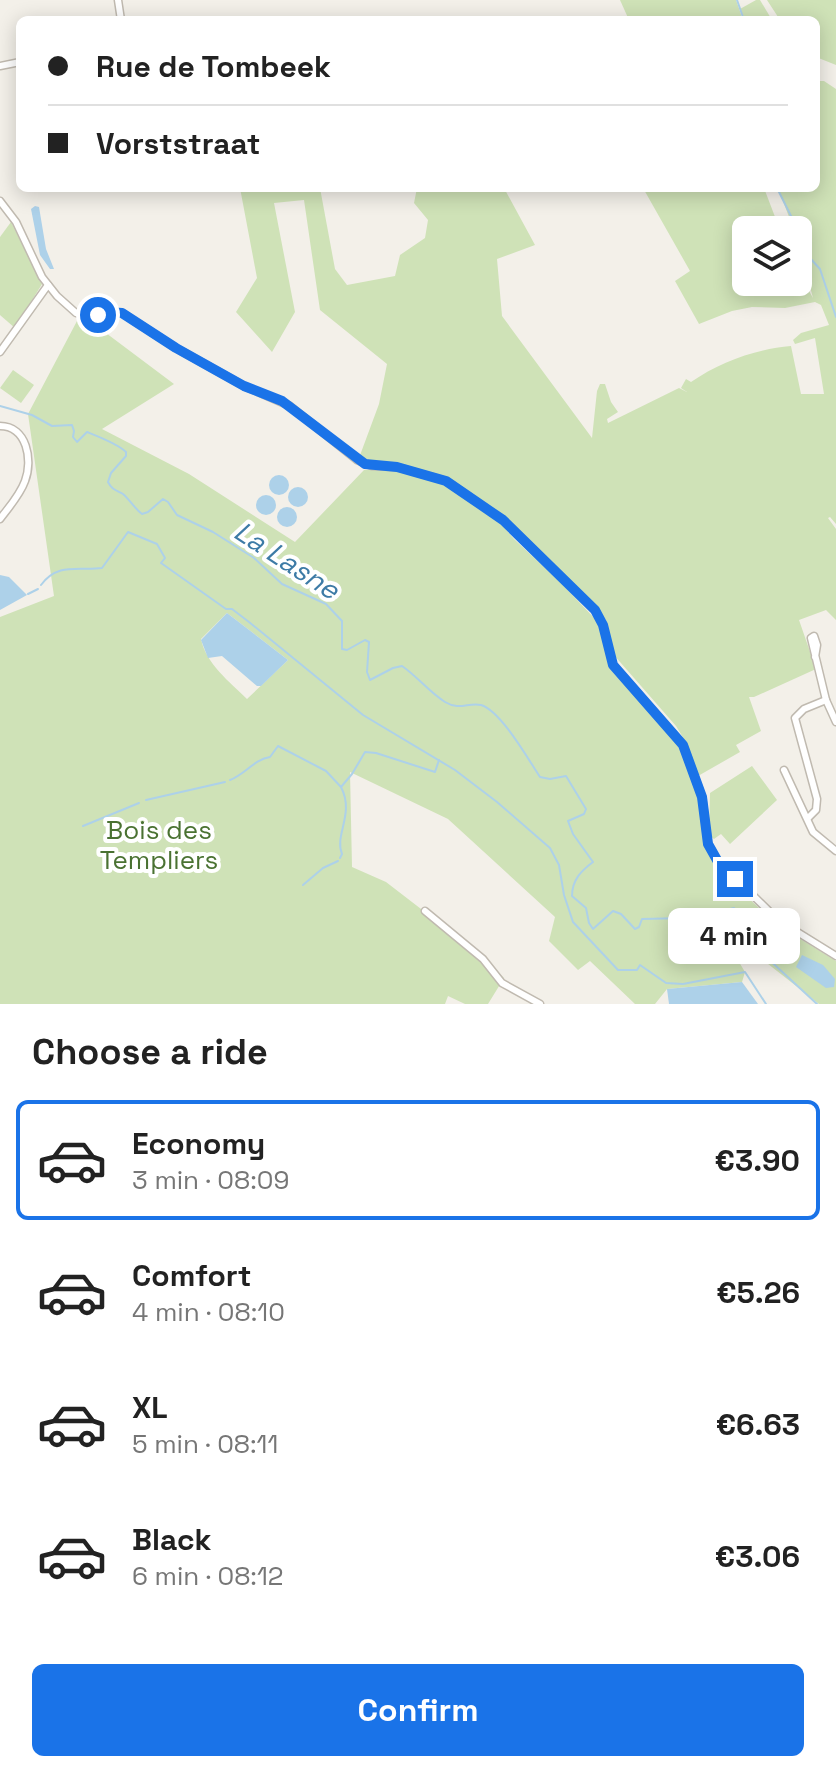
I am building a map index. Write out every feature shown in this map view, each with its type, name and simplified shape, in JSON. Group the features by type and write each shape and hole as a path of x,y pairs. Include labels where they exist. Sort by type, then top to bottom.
{"street":[{"path":"0,201 16,222 48,285 76,313 91,317 109,312 122,313 244,386 290,406 365,464 437,477 503,520 595,610 603,625 613,665 683,745 702,797 708,844 717,860 778,920 836,956"},
{"path":"0,352 48,285"},
{"path":"0,426 14,428 22,436 28,463 24,485 0,519"},
{"path":"815,657 826,700 836,722"},
{"path":"808,818 816,810 817,799 795,718 804,709 826,700"},
{"path":"784,770 819,839 836,851"},
{"path":"425,911 483,959 503,983 540,1004"}],"green space":[{"path":"620,0 736,0 742,16 627,16"},
{"path":"760,0 770,16 743,16 740,9"},
{"path":"767,0 836,0 836,65 820,59 820,16 777,16"},
{"name":"Bois des Templiers","path":"820,81 824,81 836,89 836,524 828,518 836,529 836,620 826,610 799,620 816,669 749,697 761,731 736,745 740,752 698,776 687,744 676,726 613,654 606,620 595,605 492,508 446,479 448,485 498,520 598,622 611,670 674,738 684,757 699,798 704,846 724,875 776,924 836,961 836,1004 819,1004 763,960 742,951 736,957 745,972 742,982 667,989 655,1004 635,1004 590,961 578,970 549,941 555,917 448,819 350,772 352,867 386,882 473,949 504,978 488,1004 465,1004 448,996 445,1004 0,1004 0,617 54,596 28,414 77,321 94,324 174,384 102,429 189,474 295,542 364,470 383,469 359,458 379,404 387,364 320,310 304,200 274,203 295,312 272,352 236,312 257,278 241,192 321,192 335,269 347,285 395,276 400,255 425,238 428,220 414,203 416,192 506,192 535,245 497,259 502,316 592,438 600,384 605,384 618,412 607,419 608,423 679,388 687,392 681,388 686,379 691,382 726,363 765,350 791,346 801,394 824,394 815,338 795,344 793,340 801,333 829,325 821,305 815,302 785,308 752,307 699,324 675,281 690,271 645,192 766,192 775,216 732,216 732,296 813,298 812,216 789,216 780,192 820,192","holes":["227,613 288,660 247,699 208,657 201,639"]},
{"path":"11,222 42,284 15,328 0,315 0,237"},
{"path":"13,370 34,385 21,403 0,388"},
{"path":"752,766 777,800 730,844 721,834 714,839 709,835 710,793"}],"water":[{"path":"39,207 46,249 54,269 50,269 40,255 31,209"},
{"path":"279,475 286,478 289,485 286,492 279,495 272,492 269,485 272,478"},
{"path":"298,487 305,490 308,497 305,504 298,507 291,504 288,497 291,490"},
{"path":"266,495 273,498 276,505 273,512 266,515 259,512 256,505 259,498"},
{"path":"287,507 294,510 297,517 294,524 287,527 280,524 277,517 280,510"},
{"path":"0,575 9,577 27,595 0,610"},
{"path":"227,613 288,660 261,686 257,686 222,656 208,658 201,640"},
{"path":"802,955 823,965 835,979 834,987 826,988 796,967"},
{"path":"742,982 758,1004 669,1004 667,989"}],"waterway":[{"path":"737,0 743,16"},
{"path":"779,192 791,216"},
{"path":"812,260 820,269 836,317"},
{"name":"La Lasne","path":"0,406 32,415 52,426 72,425 73,437 77,442 87,432 118,446 126,452 126,456 111,473 108,482 142,514 163,499 168,502 177,515 213,532 254,558 282,584 326,604 342,621 342,649 347,650 365,640 369,642 367,672 370,680 402,666 445,702 455,706 476,704 489,709 514,736 540,777 566,776 586,809 584,814 568,821 573,834 593,862 578,876 572,896 586,908 593,929 613,911 621,914 635,929 642,919 685,918 691,923 693,941 699,941 712,920 734,908 750,942 817,1004"},
{"path":"41,585 61,570 102,568 128,532 157,544 165,558 161,563 226,609 232,609 363,715 455,770 550,848 559,865 573,922 618,970 637,970 640,965 666,983 683,984 745,972 766,1004"},
{"path":"28,594 38,589"},
{"path":"230,780 270,757 278,746 326,771 341,787 365,752 435,772 439,760"},
{"path":"146,800 225,782"},
{"path":"340,858 346,806 341,787"},
{"path":"83,826 139,803"},
{"path":"303,885 323,868 338,861"}],"route":[{"path":"98,315 116,311 122,313 244,386 290,406 357,460 372,466 397,467 437,477 503,520 595,610 603,625 613,665 683,745 705,808 708,844 717,860 735,879"}]}
